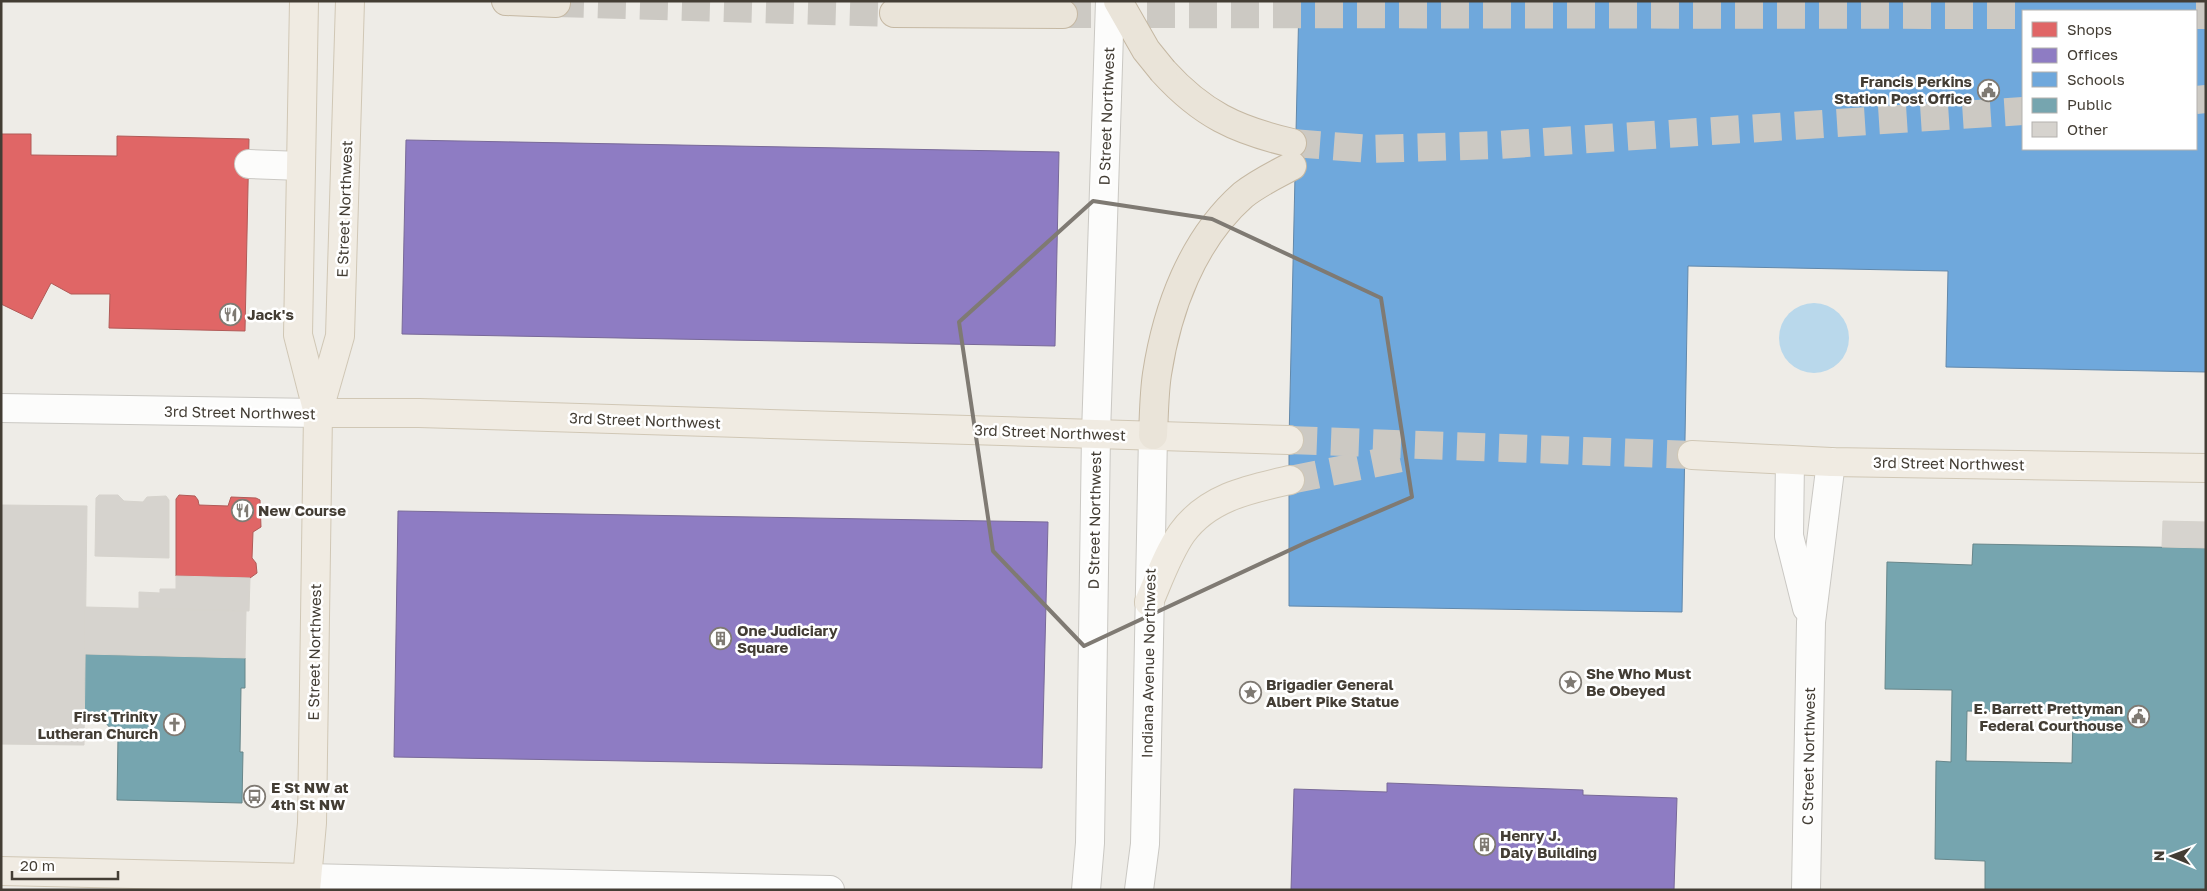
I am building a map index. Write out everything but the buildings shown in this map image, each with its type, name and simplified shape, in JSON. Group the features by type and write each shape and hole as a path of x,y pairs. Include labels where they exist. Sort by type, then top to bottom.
{"highway":[{"path":"506,1 556,4"},
{"path":"1118,1 1146,50 1181,91 1204,109 1230,124 1258,135 1292,154 1263,181 1243,195 1205,240 1188,270 1173,303 1164,334 1156,376 1152,435"},
{"path":"894,13 1063,14"}],"main road":[{"name":"E Street Northwest","path":"304,1 298,335 318,413"},
{"name":"E Street Northwest","path":"307,884 312,824 318,413 340,336 350,1"},
{"name":"3rd Street Northwest","path":"318,413 429,413 1289,440"},
{"name":"3rd Street Northwest","path":"1692,455 1831,462 2206,468"},
{"path":"1149,602 1182,533 1198,515 1210,506 1248,489 1290,480"},
{"path":"1,871 307,884"}],"street":[{"name":"D Street Northwest","path":"1086,890 1090,844 1096,434 1110,1"},
{"path":"249,164 301,166"},
{"name":"3rd Street Northwest","path":"1,408 318,413"},
{"name":"Indiana Avenue Northwest","path":"1139,890 1145,844 1152,435"},
{"name":"C Street Northwest","path":"1790,460 1788,536 1810,622"},
{"name":"C Street Northwest","path":"1806,890 1810,622 1831,462"},
{"path":"307,884 830,890"}],"highlighted area":[{"path":"1093,201 1212,219 1381,298 1412,497 1307,542 1084,646 993,551 959,322"}],"water":[{"path":"1814,303 1827,306 1839,313 1846,325 1849,338 1846,351 1839,363 1827,370 1814,373 1801,370 1789,363 1782,351 1779,338 1782,325 1789,313 1801,306"}],"tunnel":[{"path":"556,3 894,13"},
{"path":"1063,14 2022,15"},
{"path":"2197,15 2206,15"},
{"path":"2197,100 2206,99"},
{"path":"1292,143 1371,149 1497,145 2022,111"},
{"path":"1289,440 1692,455"},
{"path":"1290,480 1411,456"}],"place":[{"name":"Francis Perkins Station Post Office","path":"1988,90"},
{"name":"Jack's","path":"231,314"},
{"name":"New Course","path":"242,510"},
{"name":"One Judiciary Square","path":"721,639"},
{"name":"She Who Must Be Obeyed","path":"1570,682"},
{"name":"Brigadier General Albert Pike Statue","path":"1250,693"},
{"name":"E. Barrett Prettyman Federal Courthouse","path":"2139,717"},
{"name":"First Trinity Lutheran Church","path":"174,725"},
{"name":"E St NW at 4th St NW","path":"255,796"},
{"name":"Henry J. Daly Building","path":"1484,844"}]}
